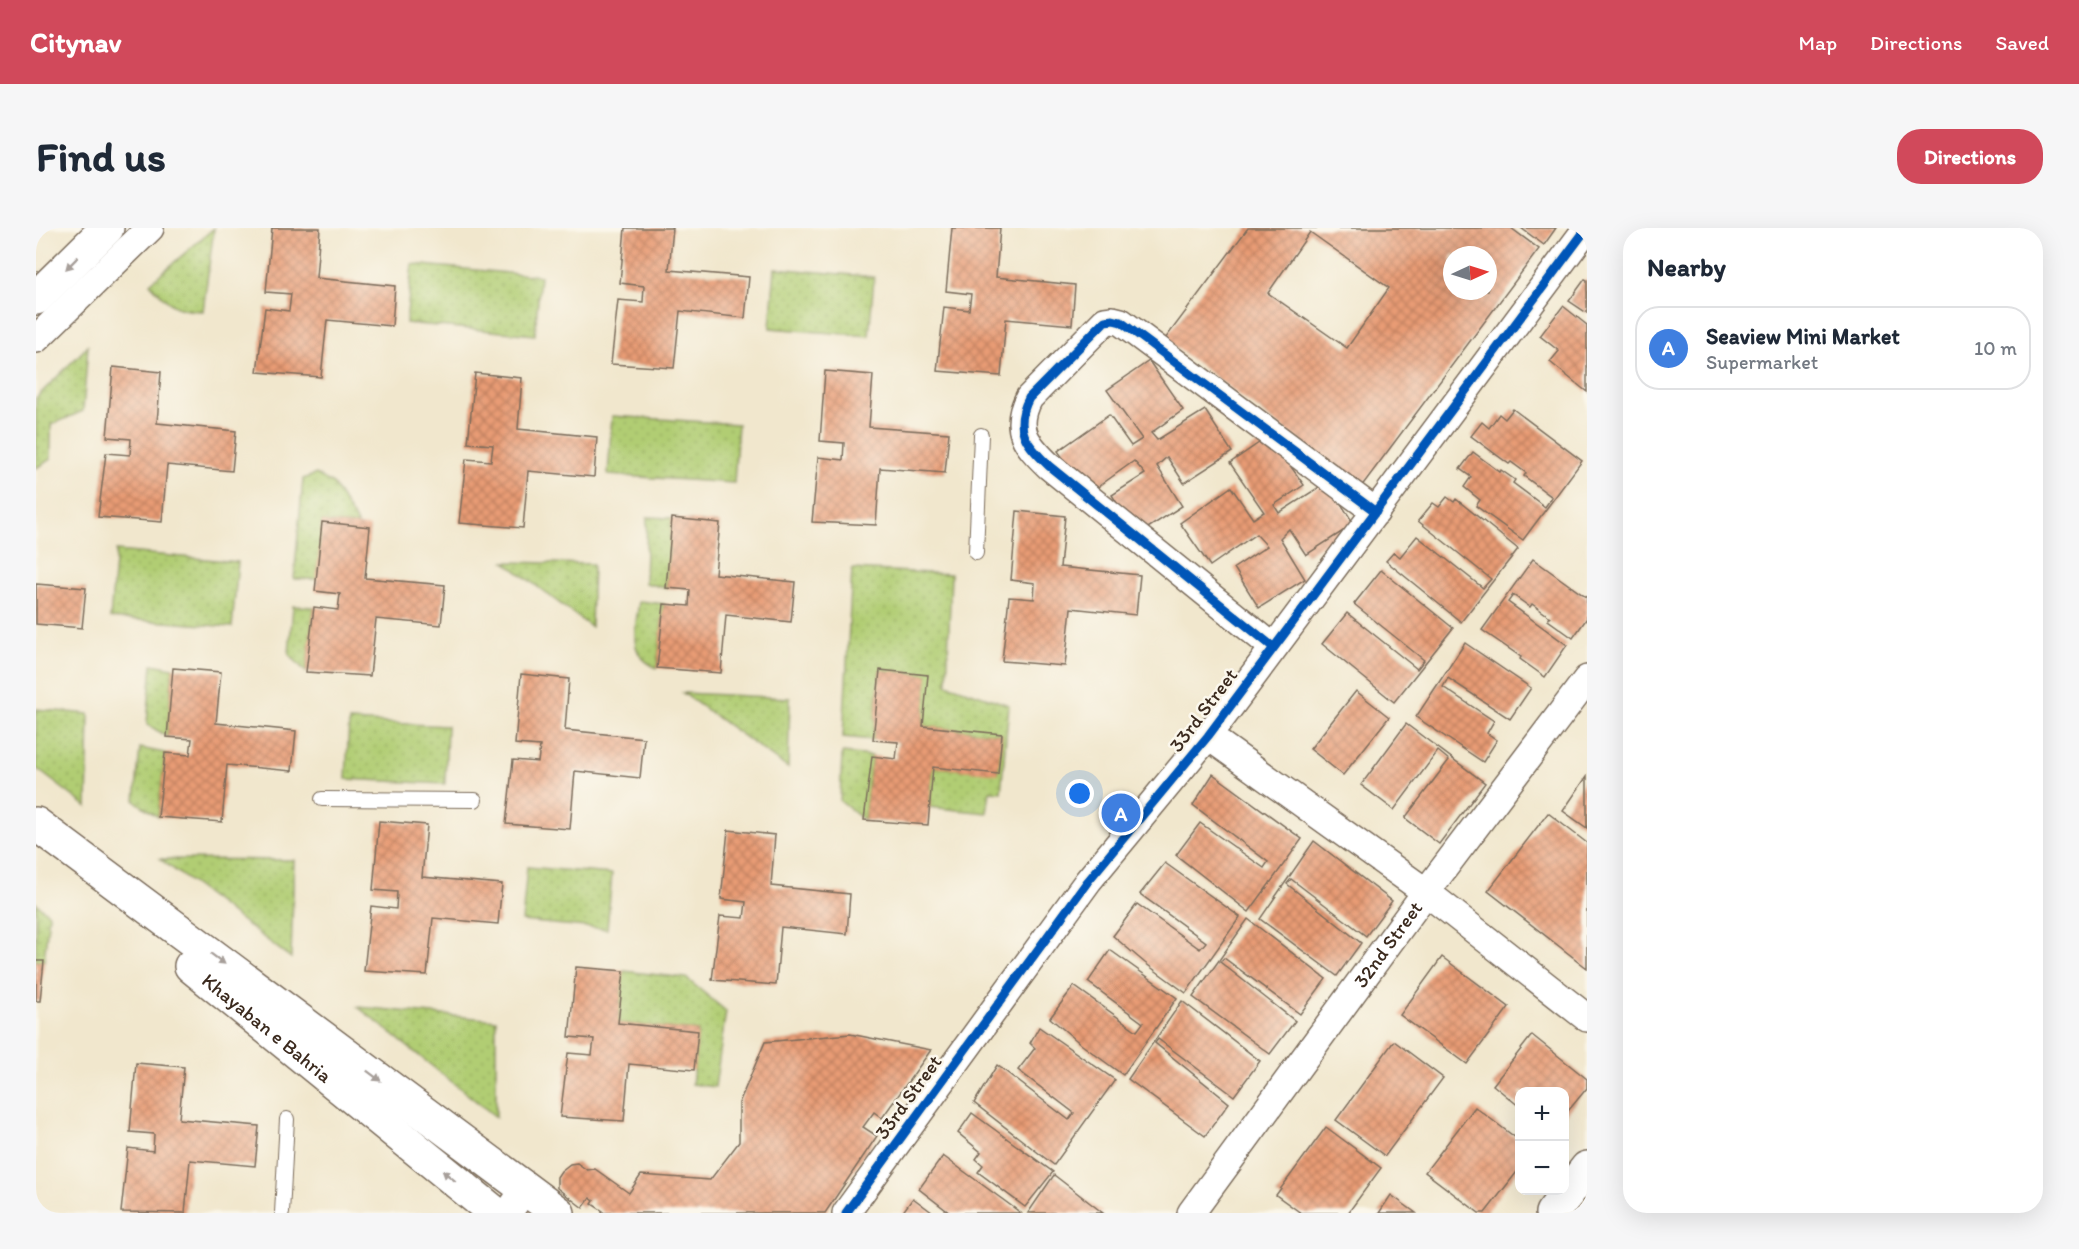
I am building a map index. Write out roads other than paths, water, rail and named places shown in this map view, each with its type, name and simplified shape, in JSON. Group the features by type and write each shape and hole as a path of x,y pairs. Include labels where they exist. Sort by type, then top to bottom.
{"street":[{"path":"36,298 107,228"},
{"path":"36,339 150,228"},
{"name":"33rd Street","path":"846,1213 1088,881 1208,736 1587,228"},
{"path":"1273,647 1033,451 1021,422 1029,398 1105,321 1121,322 1376,512"},
{"name":"32nd Street","path":"1191,1213 1426,892 1587,679"},
{"path":"1208,736 1426,892 1587,1018"},
{"path":"36,824 517,1201 558,1213"},
{"name":"Khayaban e Bahria","path":"36,847 109,900 495,1213"},
{"path":"1552,1213 1587,1168"}],"lane":[{"path":"976,553 981,435"},
{"path":"322,799 475,800"},
{"path":"282,1213 287,1119"}],"place":[{"name":"Seaview Mini Market","path":"1121,813"}]}
